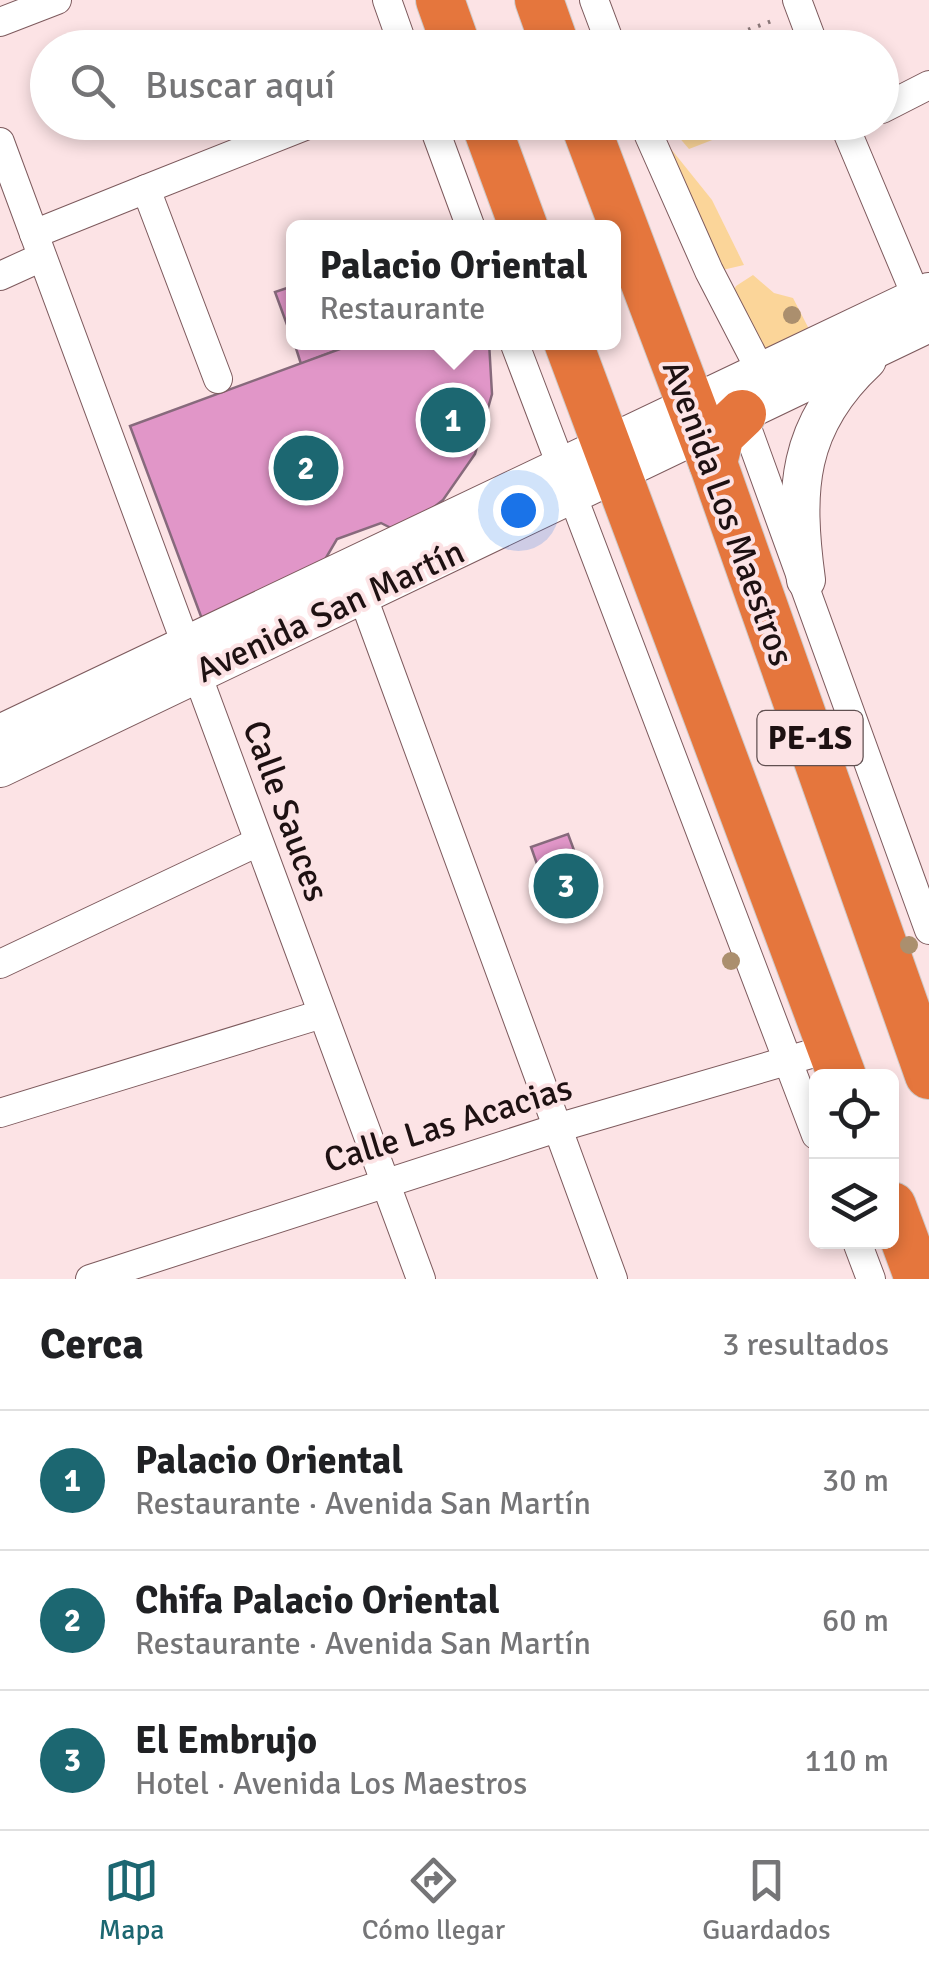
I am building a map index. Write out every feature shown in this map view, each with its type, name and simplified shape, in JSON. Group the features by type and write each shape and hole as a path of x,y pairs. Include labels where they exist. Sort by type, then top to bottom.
{"highway":[{"path":"440,0 451,30"},
{"path":"540,0 550,30"},
{"path":"492,140 521,220"},
{"name":"Avenida Los Maestros","path":"593,140 722,406 929,1074"},
{"name":"PE-1S","path":"571,350 820,1061"},
{"path":"899,1225 919,1279"}],"main road":[{"name":"Avenida San Martín","path":"0,768 190,660 566,482 925,304"},
{"name":"Avenida San Martín","path":"722,406 883,345 925,304"},
{"path":"806,580 798,518 808,446 829,403 883,345"},
{"name":"Avenida San Martín","path":"0,734 190,660"}],"street":[{"path":"0,22 57,0"},
{"path":"387,0 398,30"},
{"path":"594,0 605,30"},
{"path":"799,5 808,30"},
{"path":"899,100 929,85"},
{"path":"0,276 38,246 146,189 270,140"},
{"path":"439,140 468,220"},
{"path":"648,140 722,406"},
{"path":"854,140 925,304"},
{"name":"Calle Sauces","path":"0,142 256,843 421,1279"},
{"path":"146,189 218,379"},
{"path":"517,350 566,482 820,1061"},
{"name":"Avenida Los Maestros","path":"722,406 806,580 916,852 929,930"},
{"path":"356,580 613,1279"},
{"path":"0,964 256,843"},
{"path":"0,1113 322,1014"},
{"name":"Calle Las Acacias","path":"90,1279 144,1271 385,1182 557,1128 820,1061"},
{"path":"860,1249 871,1279"}],"path":[{"path":"741,30 799,5"}],"shaded area":[{"path":"663,140 712,200 744,265 718,271"},
{"path":"681,140 712,140 689,149"},
{"path":"753,275 774,293 793,298 811,333 770,350 758,346 731,296 736,286"}],"building":[{"path":"286,288 286,322 275,292"},
{"path":"297,350 338,350 301,364"},
{"path":"337,350 489,350 492,394 475,454 443,500 401,533 381,523 337,539 320,568 202,619 130,426"},
{"path":"568,834 589,891 551,904 531,847"}],"place":[{"name":"Palacio Oriental","path":"453,420"},
{"name":"Chifa Palacio Oriental","path":"306,468"},
{"name":"El Embrujo","path":"566,886"}]}
